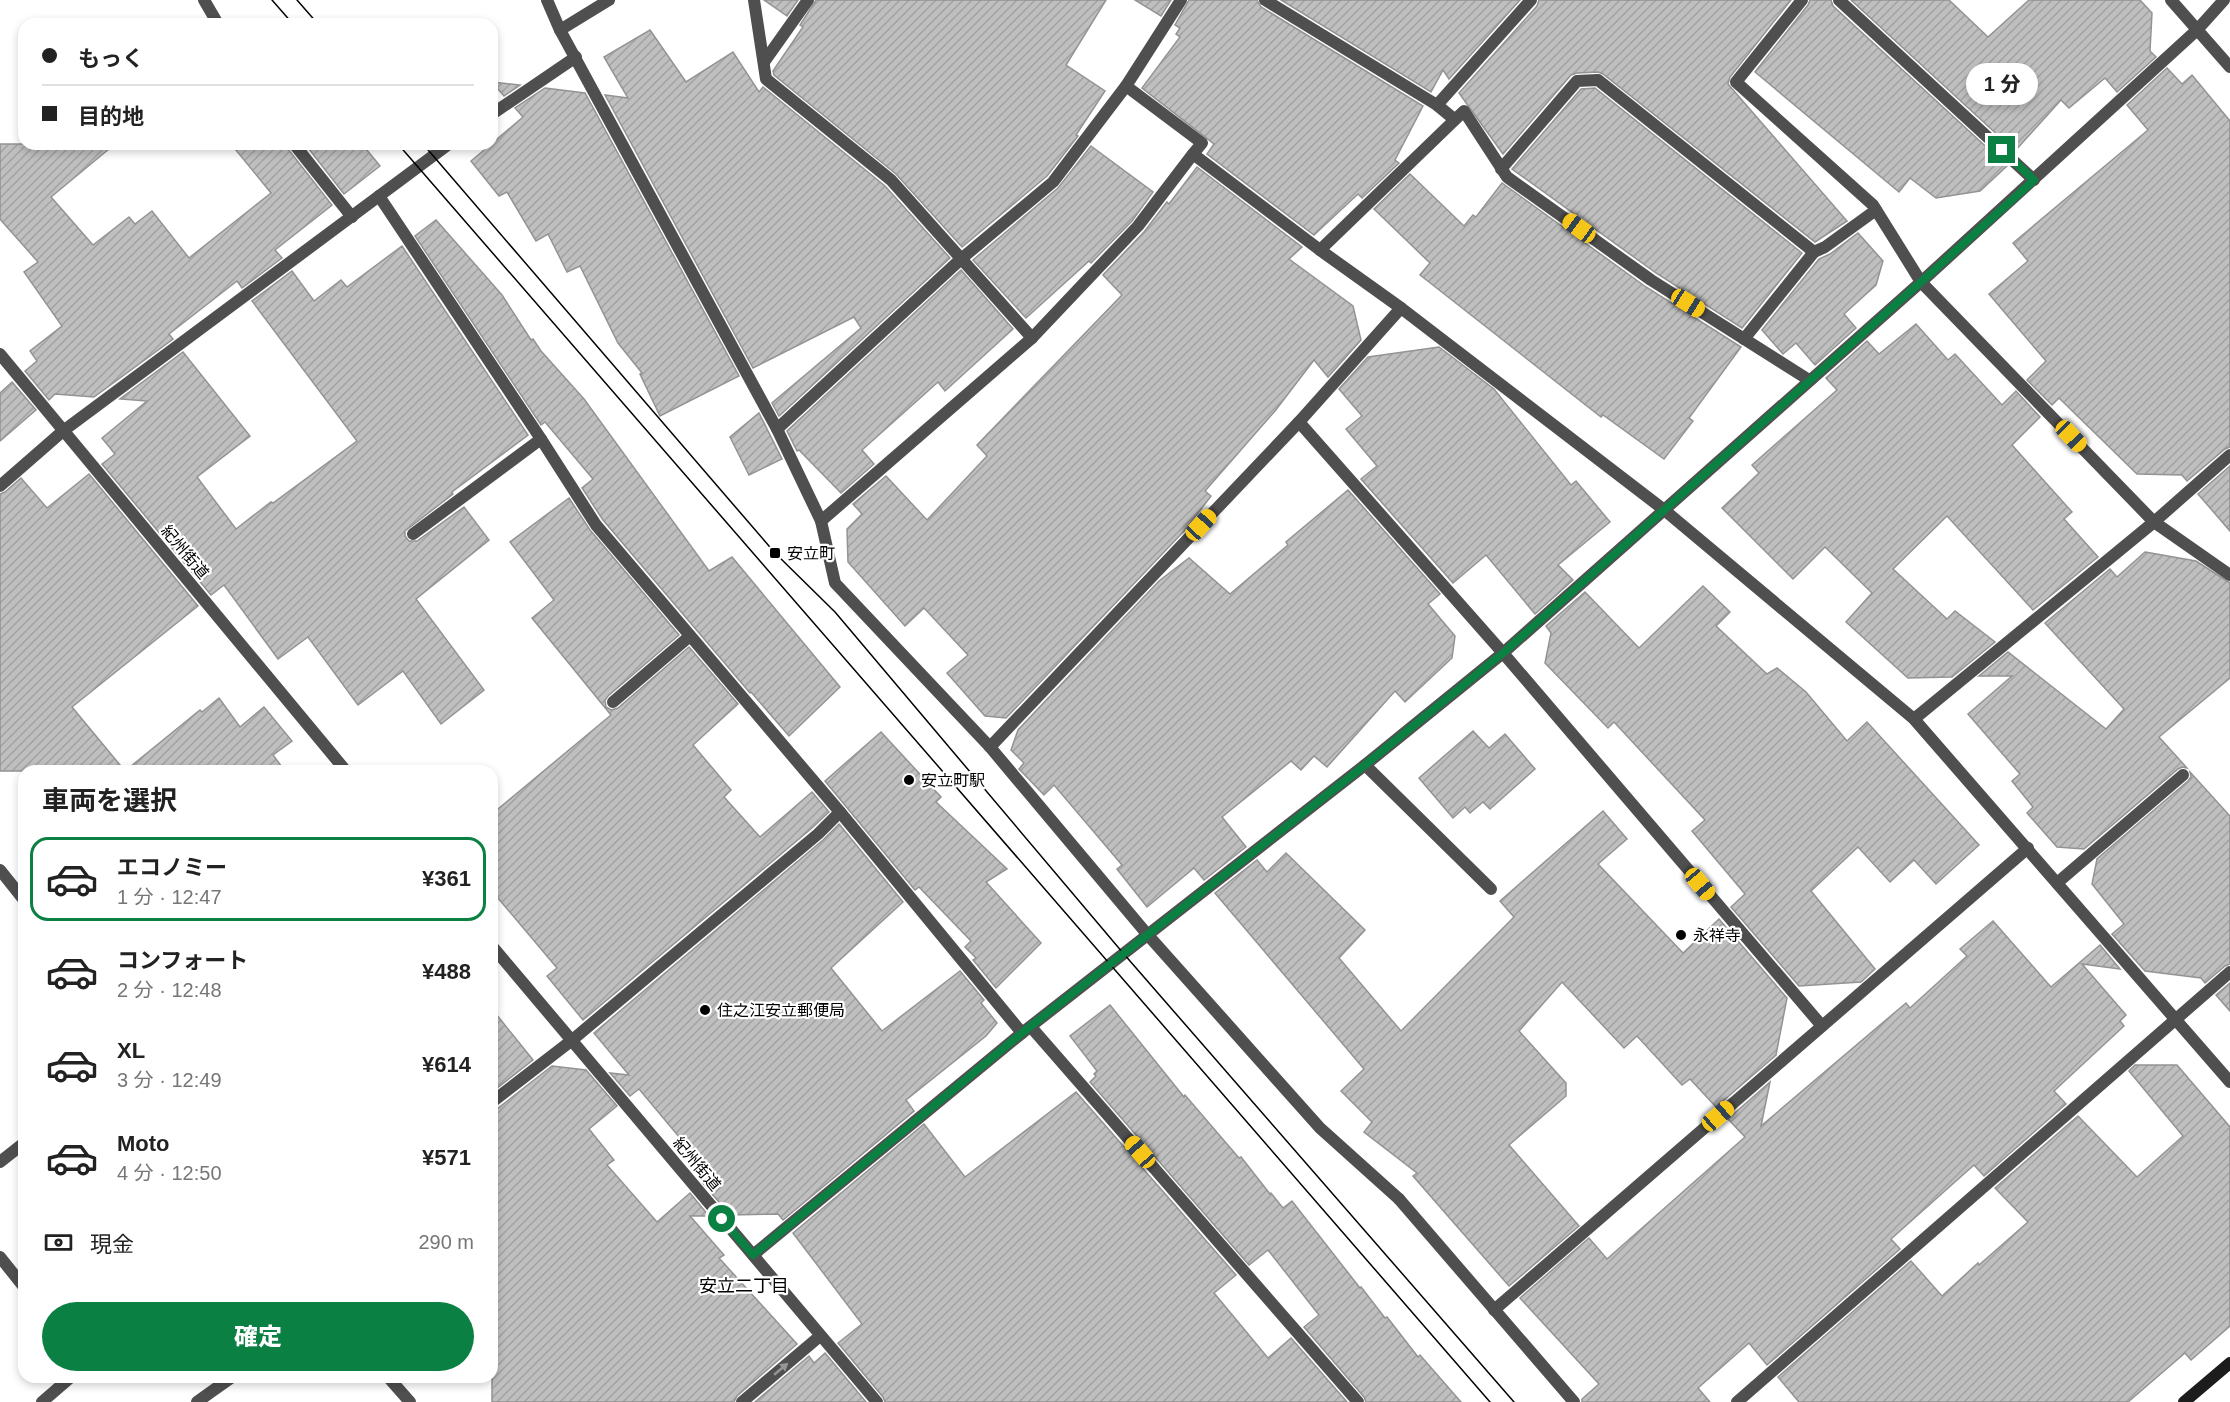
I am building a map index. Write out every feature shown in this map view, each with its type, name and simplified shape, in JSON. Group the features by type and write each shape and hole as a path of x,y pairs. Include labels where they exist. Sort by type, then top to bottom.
{"street":[{"path":"204,0 214,18"},
{"path":"547,0 560,30 777,429 821,521 835,583 990,747 1147,934 1320,1128 1399,1199 1574,1402"},
{"path":"560,30 609,0"},
{"path":"754,0 766,79 891,180 1032,338"},
{"path":"764,62 808,0"},
{"path":"777,429 961,259 1053,182 1126,86 1181,0"},
{"path":"1265,0 1437,105 1454,119"},
{"path":"1437,105 1531,0"},
{"path":"1802,0 1736,82 1873,205 1921,282 2154,522 2230,575"},
{"path":"1839,0 2034,180"},
{"path":"2171,0 2230,67"},
{"path":"753,1255 1026,1030 1365,765 1503,653 2034,180 2197,30 2224,0"},
{"path":"498,110 576,57"},
{"path":"1501,169 1577,81 1598,80 1814,252"},
{"path":"821,521 1032,338 1138,226 1202,143 1126,86"},
{"path":"1320,250 1464,111 1507,177 1651,280 1809,380"},
{"path":"299,150 352,217"},
{"path":"0,486 63,431 441,150"},
{"path":"1193,154 1401,308 1663,509 1914,719 2230,1082"},
{"path":"379,196 596,525 1026,1030 1358,1402"},
{"path":"1744,339 1814,252 1825,248 1876,210"},
{"path":"990,747 1299,422 1401,308"},
{"name":"紀州街道","path":"0,354 341,765"},
{"path":"1299,422 1503,653 1822,1026"},
{"path":"413,534 541,439"},
{"path":"1914,719 2154,522 2230,455"},
{"path":"613,702 690,636"},
{"path":"1365,765 1491,889"},
{"path":"2057,883 2183,775"},
{"path":"498,1097 571,1041 818,834 840,812"},
{"path":"1494,1310 2028,848"},
{"path":"1,874 18,893"},
{"name":"紀州街道","path":"498,953 877,1402"},
{"path":"1737,1402 2230,972"},
{"path":"0,1162 18,1148"},
{"path":"0,1257 18,1280"},
{"path":"742,1402 820,1336"},
{"path":"2184,1402 2230,1363"},
{"path":"42,1402 64,1383"},
{"path":"197,1402 224,1383"},
{"path":"393,1383 410,1402"}],"building":[{"path":"764,0 798,0 787,16"},
{"path":"816,0 1106,0 1066,65 1105,91 1076,135 1078,136 1047,176 962,247 896,174 774,75 773,71 803,27 800,25"},
{"path":"1135,0 1171,0 1161,16"},
{"path":"1189,0 1257,0 1261,7 1423,106 1395,160 1399,163 1362,198 1358,194 1314,235 1207,154 1214,144 1142,88 1180,37 1176,34 1180,28 1175,25"},
{"path":"1281,0 1520,0 1449,79 1443,70 1431,92"},
{"path":"1539,0 1791,0 1730,77 1728,84 1847,221 1815,242 1598,72 1571,75 1503,154 1459,93 1537,6"},
{"path":"1810,0 1831,0 1833,6 2007,166 1980,191 1936,198 1910,178 1899,192 1755,72"},
{"path":"1851,0 1949,0 1988,37 2029,0 2140,0 2152,13 2150,51 2156,57 2117,92 2105,78 2069,108 2061,100 2015,151"},
{"path":"650,30 686,82 733,52 759,92 763,87 885,186 950,258 779,416 772,403 861,328 854,317 753,368 605,95 628,98 604,57"},
{"path":"2167,68 2182,84 2192,75 2230,121 2230,447 2187,481 2182,475 2137,474 2059,398 2052,405 2027,380 2046,361 1989,294 2028,261 2013,243 2148,130 2127,105"},
{"path":"498,83 520,85 504,96 498,89"},
{"path":"545,88 585,93 739,376 660,416 640,374 642,373 618,343 580,266 567,272 548,234 536,241 507,192 499,196 471,161 484,150 498,150 498,138 523,117 515,108"},
{"path":"1595,88 1802,253 1742,328 1656,273 1512,169 1581,89"},
{"path":"0,144 18,144 18,150 108,150 51,197 93,245 129,217 135,224 152,211 189,258 271,193 236,150 289,150 332,205 275,250 282,258 242,288 237,281 169,334 173,339 94,397 55,394 49,400 25,371 37,361 30,351 62,326 24,272 38,262 0,219"},
{"path":"1091,146 1153,192 1132,221 1091,263 1089,261 1026,318 973,260 1058,188"},
{"path":"310,150 367,150 380,166 344,194"},
{"path":"1197,167 1302,247 1289,259 1353,306 1361,340 1328,377 1314,360 1275,411 1205,491 1211,496 1185,530 1006,718 985,716 947,673 968,655 924,608 905,626 848,562 847,529 862,514 853,504 886,476 927,520 987,456 977,445 1122,295 1103,275 1144,232 1167,202 1169,204"},
{"path":"1410,174 1464,226 1473,215 1476,217 1502,183 1646,287 1741,347 1689,418 1693,421 1664,459 1603,415 1601,417 1420,275 1430,263 1374,209"},
{"path":"436,220 502,295 531,340 533,339 584,399 709,571 732,557 840,687 789,736 603,520 582,488 593,479 545,422 541,425 415,236"},
{"path":"1858,233 1883,261 1876,285 1844,314 1856,328 1815,365 1796,343 1783,354 1762,330 1819,259 1830,254"},
{"path":"402,246 528,435 452,492 453,494 405,531 405,536 409,541 417,541 464,507 489,540 416,599 484,690 441,724 403,671 358,705 308,637 278,659 224,585 211,595 102,464 115,454 102,438 147,401 120,399 183,352 250,436 197,477 236,529 271,502 273,503 357,441 252,301 292,271 314,301 341,280 347,287"},
{"path":"961,270 1013,329 945,391 938,382 862,450 874,464 841,493 799,450 797,451 787,431"},
{"path":"1916,324 1948,360 1955,354 2002,405 2016,391 2040,417 2012,445 2072,512 2064,519 2098,557 2033,610 1947,516 1893,569 1947,619 1955,611 1995,642 1952,677 1908,678 1846,622 1872,593 1825,547 1793,579 1722,508 1759,473 1752,465 1837,390 1826,378 1867,341 1879,354"},
{"path":"1439,347 1494,389 1571,485 1576,481 1610,522 1558,565 1573,580 1535,614 1486,555 1453,583 1361,479 1377,466 1346,429 1362,416 1339,389 1368,357"},
{"path":"12,382 36,410 0,441 0,393"},
{"path":"759,413 782,459 749,475 730,437"},
{"path":"2230,466 2230,531 2198,494"},
{"path":"89,474 198,606 72,707 120,765 18,765 18,771 0,771 0,494 21,478 47,508"},
{"path":"1348,490 1440,594 1428,604 1455,636 1452,658 1405,702 1395,691 1327,767 1314,756 1301,770 1291,761 1222,817 1246,847 1204,880 1194,868 1147,907 1117,869 1122,865 1054,785 1044,795 1019,769 1024,763 1011,750 1018,730 1159,581 1189,558 1230,594 1288,545 1286,542"},
{"path":"569,498 590,530 679,635 608,696 605,700 606,707 611,710 618,708 689,647 738,704 693,745 731,790 724,797 760,837 812,792 829,812 583,1020 547,976 557,968 498,898 498,809 611,715 532,618 554,600 510,542"},
{"path":"2145,552 2196,561 2230,583 2230,678 2159,737 2187,768 2178,769 2084,849 2057,847 2027,813 2033,807 2012,781 2020,774 1968,714 2012,676 1979,676 2008,652 2106,729 2124,709 2045,623 2110,569 2117,577"},
{"path":"1703,586 1730,612 1716,626 1767,674 1777,668 1806,692 1847,741 1867,722 1979,845 1936,884 1914,860 1890,882 1858,847 1811,891 1875,969 1861,982 1799,986 1731,907 1745,894 1692,831 1705,820 1614,722 1608,728 1545,663 1551,633 1546,626 1585,592 1639,648"},
{"path":"219,698 240,727 264,707 292,741 273,755 280,765 132,765 200,710 202,712"},
{"path":"1473,731 1489,748 1505,734 1535,769 1490,809 1483,802 1470,813 1465,807 1453,818 1419,778"},
{"path":"881,732 941,797 936,802 1007,869 986,882 1041,943 996,988 973,960 976,958 965,947 971,941 919,887 915,890 825,781"},
{"path":"2190,772 2230,816 2230,964 2205,983 2201,978 2145,971 2112,934 2124,924 2092,884 2097,859 2188,781 2191,777"},
{"path":"1603,811 1627,839 1598,864 1683,953 1719,919 1787,998 1776,1055 1716,1107 1690,1079 1682,1085 1637,1036 1624,1048 1562,982 1519,1031 1566,1083 1566,1096 1509,1145 1579,1226 1509,1286 1413,1176 1417,1173 1364,1132 1372,1122 1341,1091 1364,1069 1215,893 1257,860 1267,872 1286,853 1365,930 1339,958 1401,1031 1514,917 1500,901"},
{"path":"839,824 903,902 831,968 882,1031 960,971 984,1000 981,1003 997,1023 986,1036 906,1100 914,1111 783,1220 778,1214 730,1215 702,1182 711,1175 639,1089 630,1096 610,1073 629,1075 594,1033"},
{"path":"1993,921 2051,987 2100,945 2120,969 2082,964 2126,1015 2120,1021 2124,1026 2054,1091 2066,1104 1984,1176 1974,1165 1891,1239 1900,1249 1767,1365 1749,1343 1698,1388 1710,1402 1582,1402 1582,1399 1599,1384 1520,1298 1589,1238 1607,1259 1745,1137 1728,1119 1770,1082 1761,1126 1906,1003 1910,1008 1967,956 1960,949"},
{"path":"2230,983 2230,1011 2216,995"},
{"path":"1110,1005 1184,1097 1185,1095 1239,1158 1241,1157 1283,1208 1292,1201 1385,1318 1387,1317 1418,1357 1420,1355 1461,1402 1366,1402 1304,1327 1319,1315 1268,1250 1249,1265 1090,1082 1096,1076 1094,1074 1097,1071 1070,1036"},
{"path":"498,1016 533,1060 498,1087"},
{"path":"2135,1065 2177,1065 2230,1127 2230,1326 2191,1360 2185,1353 2128,1402 1799,1402 1778,1377 1911,1261 1942,1296 2028,1222 1995,1188 2078,1116 2137,1177 2183,1136 2129,1071"},
{"path":"552,1066 586,1070 617,1106 589,1129 614,1160 607,1165 657,1222 690,1193 709,1216 690,1216 724,1255 719,1258 797,1344 737,1396 734,1402 492,1402 492,1383 498,1383 498,1108"},
{"path":"1076,1092 1236,1275 1214,1293 1268,1358 1291,1338 1347,1402 885,1402 838,1343 862,1324 793,1233 924,1124 965,1177"},
{"path":"825,1353 866,1402 755,1402 809,1356 814,1363"}],"tram line":[{"path":"272,0 288,18"},
{"path":"297,0 313,18"},
{"path":"403,150 1490,1402"},
{"path":"428,150 775,553 835,612 1123,953 1514,1402"}],"place":[{"name":"安立町","path":"775,553"},
{"name":"安立町駅","path":"909,780"},
{"name":"永祥寺","path":"1681,935"},
{"name":"住之江安立郵便局","path":"705,1010"}],"district":[{"name":"安立二丁目","path":"744,1286"}],"route":[{"path":"722,1219 753,1255 1022,1033 1365,765 1503,653 2034,180 2002,150"}]}
